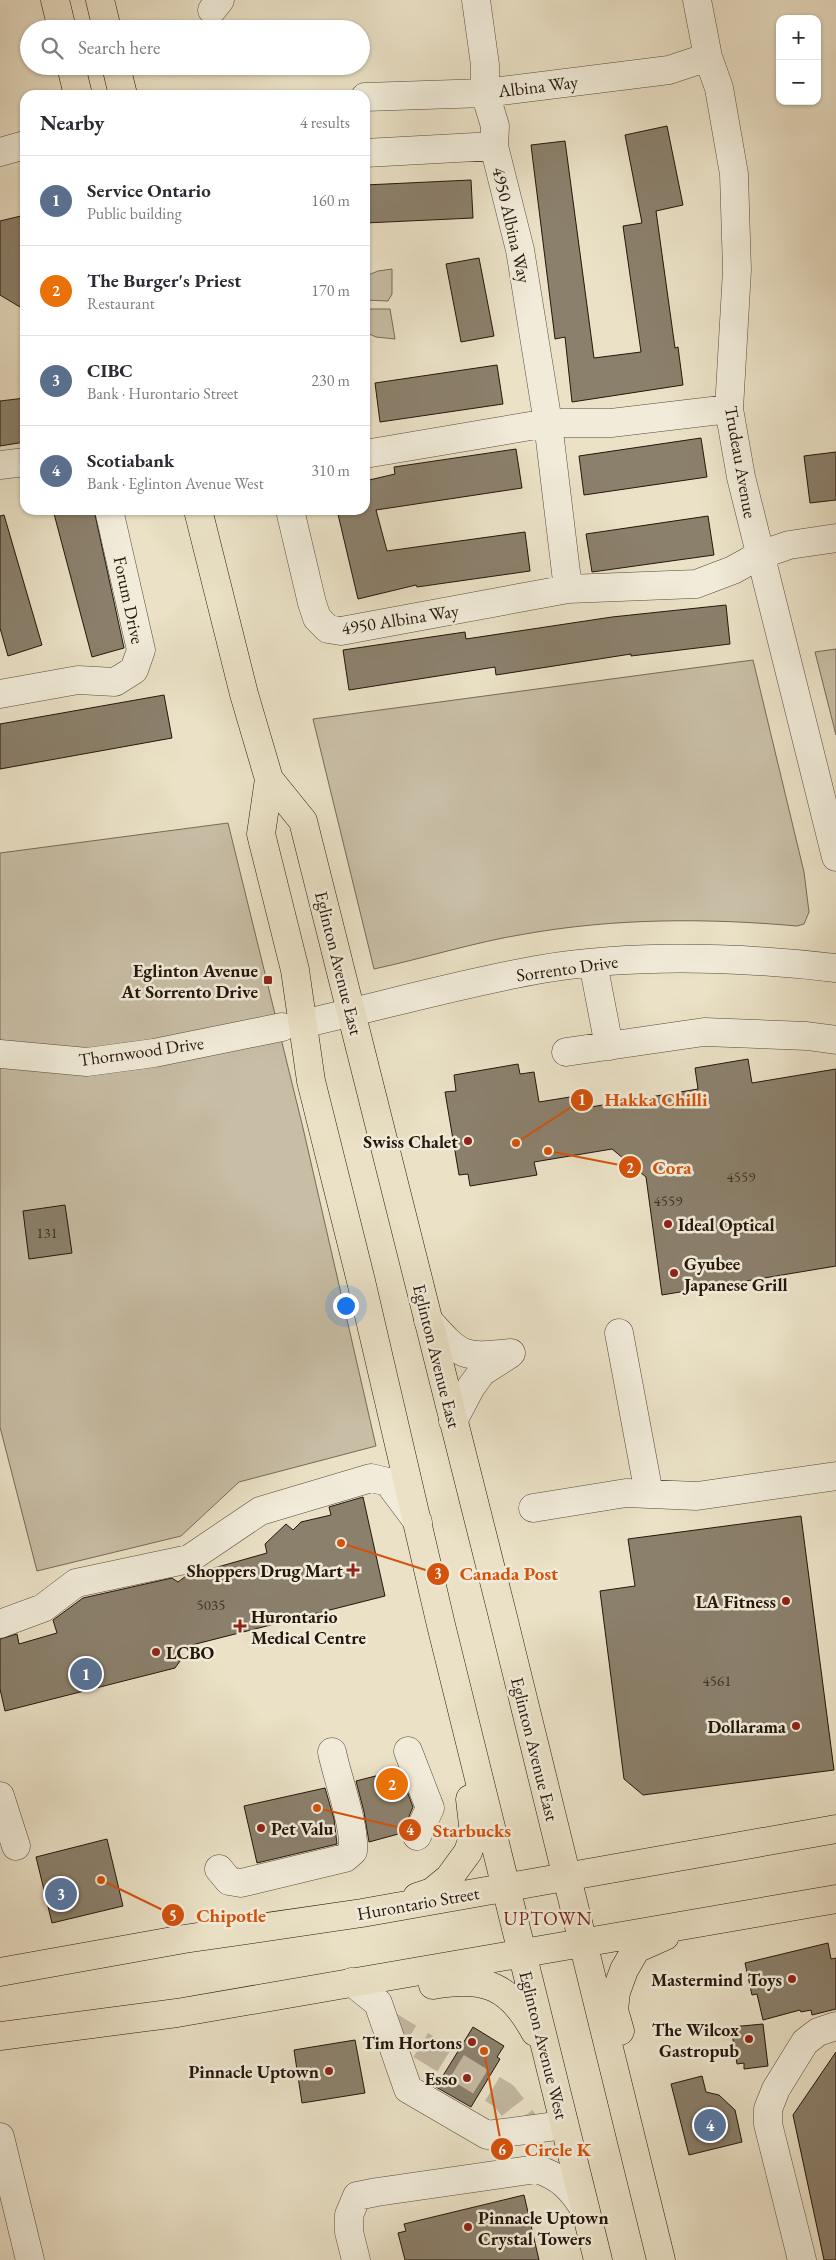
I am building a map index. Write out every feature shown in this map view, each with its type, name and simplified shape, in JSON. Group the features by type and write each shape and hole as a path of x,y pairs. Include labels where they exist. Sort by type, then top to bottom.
{"main road":[{"path":"55,0 60,20"},
{"path":"100,0 105,20"},
{"path":"73,75 77,90"},
{"path":"118,75 122,90"},
{"name":"Eglinton Avenue East","path":"199,515 244,694 263,752 269,779 261,834 294,970 292,1026 311,1081 506,1888"},
{"name":"Eglinton Avenue East","path":"269,779 303,821 583,1943"},
{"path":"362,1913 432,1892 449,1878 468,1852 474,1834 472,1807 456,1744 463,1712"},
{"name":"Hurontario Street","path":"0,1972 184,1940 362,1913 836,1829"},
{"name":"Eglinton Avenue West","path":"506,1888 598,2260"},
{"path":"0,2036 177,2013 836,1899"},
{"path":"626,2118 636,2094 614,2010 620,1978 636,1949 661,1937 713,1921"},
{"path":"583,1943 661,2260"},
{"path":"393,1975 421,1987 455,1981 477,1981 493,1986 505,1993 519,2006 548,2058"}],"street":[{"path":"476,0 485,65 484,93"},
{"name":"Trudeau Avenue","path":"697,0 708,57 719,88 734,174 737,270 729,409 741,477 836,857"},
{"name":"Albina Way","path":"370,97 484,93 669,70 708,57"},
{"name":"4950 Albina Way","path":"484,93 495,126 494,146 520,250 548,423 568,589"},
{"path":"0,152 20,146"},
{"name":"4950 Albina Way","path":"370,153 494,146"},
{"path":"370,453 548,423 611,423 729,409"},
{"path":"0,465 20,463"},
{"name":"Forum Drive","path":"0,694 78,680 115,682 134,670 141,650 110,515"},
{"name":"4950 Albina Way","path":"291,515 312,603 317,618 328,629 354,630 568,589 696,584 733,570 760,555 793,544 836,538"},
{"name":"Sorrento Drive","path":"292,1026 513,975 593,962 730,959 767,960 836,968"},
{"path":"593,962 608,1046"},
{"name":"Thornwood Drive","path":"0,1054 87,1062 154,1053 292,1026"},
{"path":"566,1052 704,1032 807,1036 836,1040"},
{"path":"428,1320 455,1349 475,1356 511,1353 482,1372 453,1422"},
{"path":"619,1333 649,1494"},
{"path":"533,1508 626,1493 697,1496 836,1476"},
{"path":"0,1624 43,1608 76,1584 189,1559 260,1511 371,1478 388,1482 418,1522"},
{"path":"408,1751 430,1808 417,1836"},
{"path":"219,1869 229,1881 240,1883 345,1858 353,1851 354,1843 332,1752"},
{"path":"0,1796 16,1846"},
{"path":"352,1982 378,2003 408,2089 487,2135 564,2125"},
{"path":"802,2260 768,2124 768,2109 776,2089 805,2042 818,2032 836,2026"},
{"path":"0,2137 30,2260"},
{"path":"356,2260 350,2232 349,2215 357,2196 537,2169 550,2173 568,2184 585,2210"}],"shaded area":[{"path":"392,269 392,294 388,301 370,300 370,274"},
{"path":"370,309 390,309 395,339 376,337 370,334"},
{"path":"836,649 836,735 815,652"},
{"path":"753,660 804,872 809,912 804,924 797,926 763,923 661,921 593,925 506,937 374,969 313,719"},
{"path":"228,823 303,1128 376,1446 239,1482 181,1536 37,1571 0,1427 0,853"}],"building":[{"path":"667,126 683,205 656,211 675,348 678,347 683,385 572,402 565,337 555,339 531,145 565,141 594,358 641,352 623,226 642,223 625,135"},
{"path":"471,180 473,218 370,223 370,185"},
{"path":"20,216 20,307 0,295 0,221"},
{"path":"479,258 494,336 461,342 446,264"},
{"path":"497,365 503,404 380,422 375,383"},
{"path":"20,399 20,443 0,446 0,401"},
{"path":"701,438 707,477 584,495 579,456"},
{"path":"516,449 522,488 376,510 387,551 525,532 530,571 417,587 416,585 358,599 338,515 370,515 370,480 395,474 394,467"},
{"path":"836,452 836,500 810,503 804,456"},
{"path":"4,515 42,645 8,656 0,628 0,516"},
{"path":"54,515 95,515 124,648 92,657"},
{"path":"708,516 714,555 592,572 586,534"},
{"path":"726,605 730,644 631,656 631,654 496,675 495,667 349,690 343,650 465,632 466,639 612,617"},
{"path":"164,695 172,738 0,769 0,724"},
{"path":"748,1059 752,1083 836,1069 836,1266 662,1295 646,1177 612,1149 534,1162 537,1175 470,1186 468,1174 459,1175 445,1092 456,1091 454,1075 518,1064 520,1074 534,1072 539,1102 570,1097 573,1110 698,1089 695,1068"},
{"path":"65,1205 72,1253 29,1259 23,1211"},
{"path":"363,1497 385,1596 180,1648 183,1657 175,1668 5,1711 0,1689 0,1639 17,1634 19,1644 57,1633 53,1620 83,1598 172,1578 178,1582 186,1576 267,1553 265,1544 286,1524 293,1530 301,1522 331,1515 329,1507"},
{"path":"801,1516 834,1770 643,1795 624,1779 600,1591 635,1586 628,1539"},
{"path":"399,1770 413,1807 402,1833 369,1842 356,1781"},
{"path":"325,1788 334,1819 337,1844 257,1863 244,1806"},
{"path":"107,1839 123,1906 52,1923 36,1857"},
{"name":"Mastermind Toys","path":"828,1943 831,1959 836,1958 836,2009 812,2015 811,2010 801,2012 800,2010 763,2020 757,1994 752,1995 745,1963"},
{"name":"The Wilcox Gastropub","path":"763,2024 768,2066 744,2069 744,2063 737,2064 731,2027"},
{"path":"473,2027 504,2046 497,2057 500,2059 471,2107 436,2087"},
{"name":"Pinnacle Uptown","path":"355,2040 365,2093 302,2103 294,2050"},
{"path":"836,2052 836,2260 824,2260 793,2115"},
{"path":"702,2076 706,2092 719,2095 735,2110 742,2142 689,2155 671,2084"},
{"name":"Pinnacle Uptown Crystal Towers","path":"524,2195 539,2260 405,2260 398,2233 406,2231 404,2224"}],"tunnel":[{"path":"385,2023 504,2096 531,2131"}],"place":[{"name":"Eglinton Avenue At Sorrento Drive","path":"268,980"},
{"name":"Swiss Chalet","path":"468,1141"},
{"name":"Hakka Chilli","path":"516,1143"},
{"name":"Cora","path":"548,1151"},
{"name":"Ideal Optical","path":"668,1224"},
{"name":"Gyubee Japanese Grill","path":"674,1273"},
{"name":"Canada Post","path":"341,1543"},
{"name":"Shoppers Drug Mart","path":"353,1570"},
{"name":"LA Fitness","path":"786,1601"},
{"name":"Hurontario Medical Centre","path":"240,1626"},
{"name":"LCBO","path":"156,1652"},
{"name":"Service Ontario","path":"86,1674"},
{"name":"Dollarama","path":"796,1726"},
{"name":"The Burger's Priest","path":"392,1784"},
{"name":"Starbucks","path":"317,1808"},
{"name":"Pet Valu","path":"261,1828"},
{"name":"Chipotle","path":"101,1880"},
{"name":"CIBC","path":"61,1894"},
{"name":"Mastermind Toys","path":"792,1979"},
{"name":"The Wilcox Gastropub","path":"749,2039"},
{"name":"Tim Hortons","path":"472,2042"},
{"name":"Circle K","path":"484,2051"},
{"name":"Pinnacle Uptown","path":"329,2071"},
{"name":"Esso","path":"467,2078"},
{"name":"Scotiabank","path":"710,2125"},
{"name":"Pinnacle Uptown Crystal Towers","path":"468,2227"}],"district":[{"name":"UPTOWN","path":"548,1918"}]}
